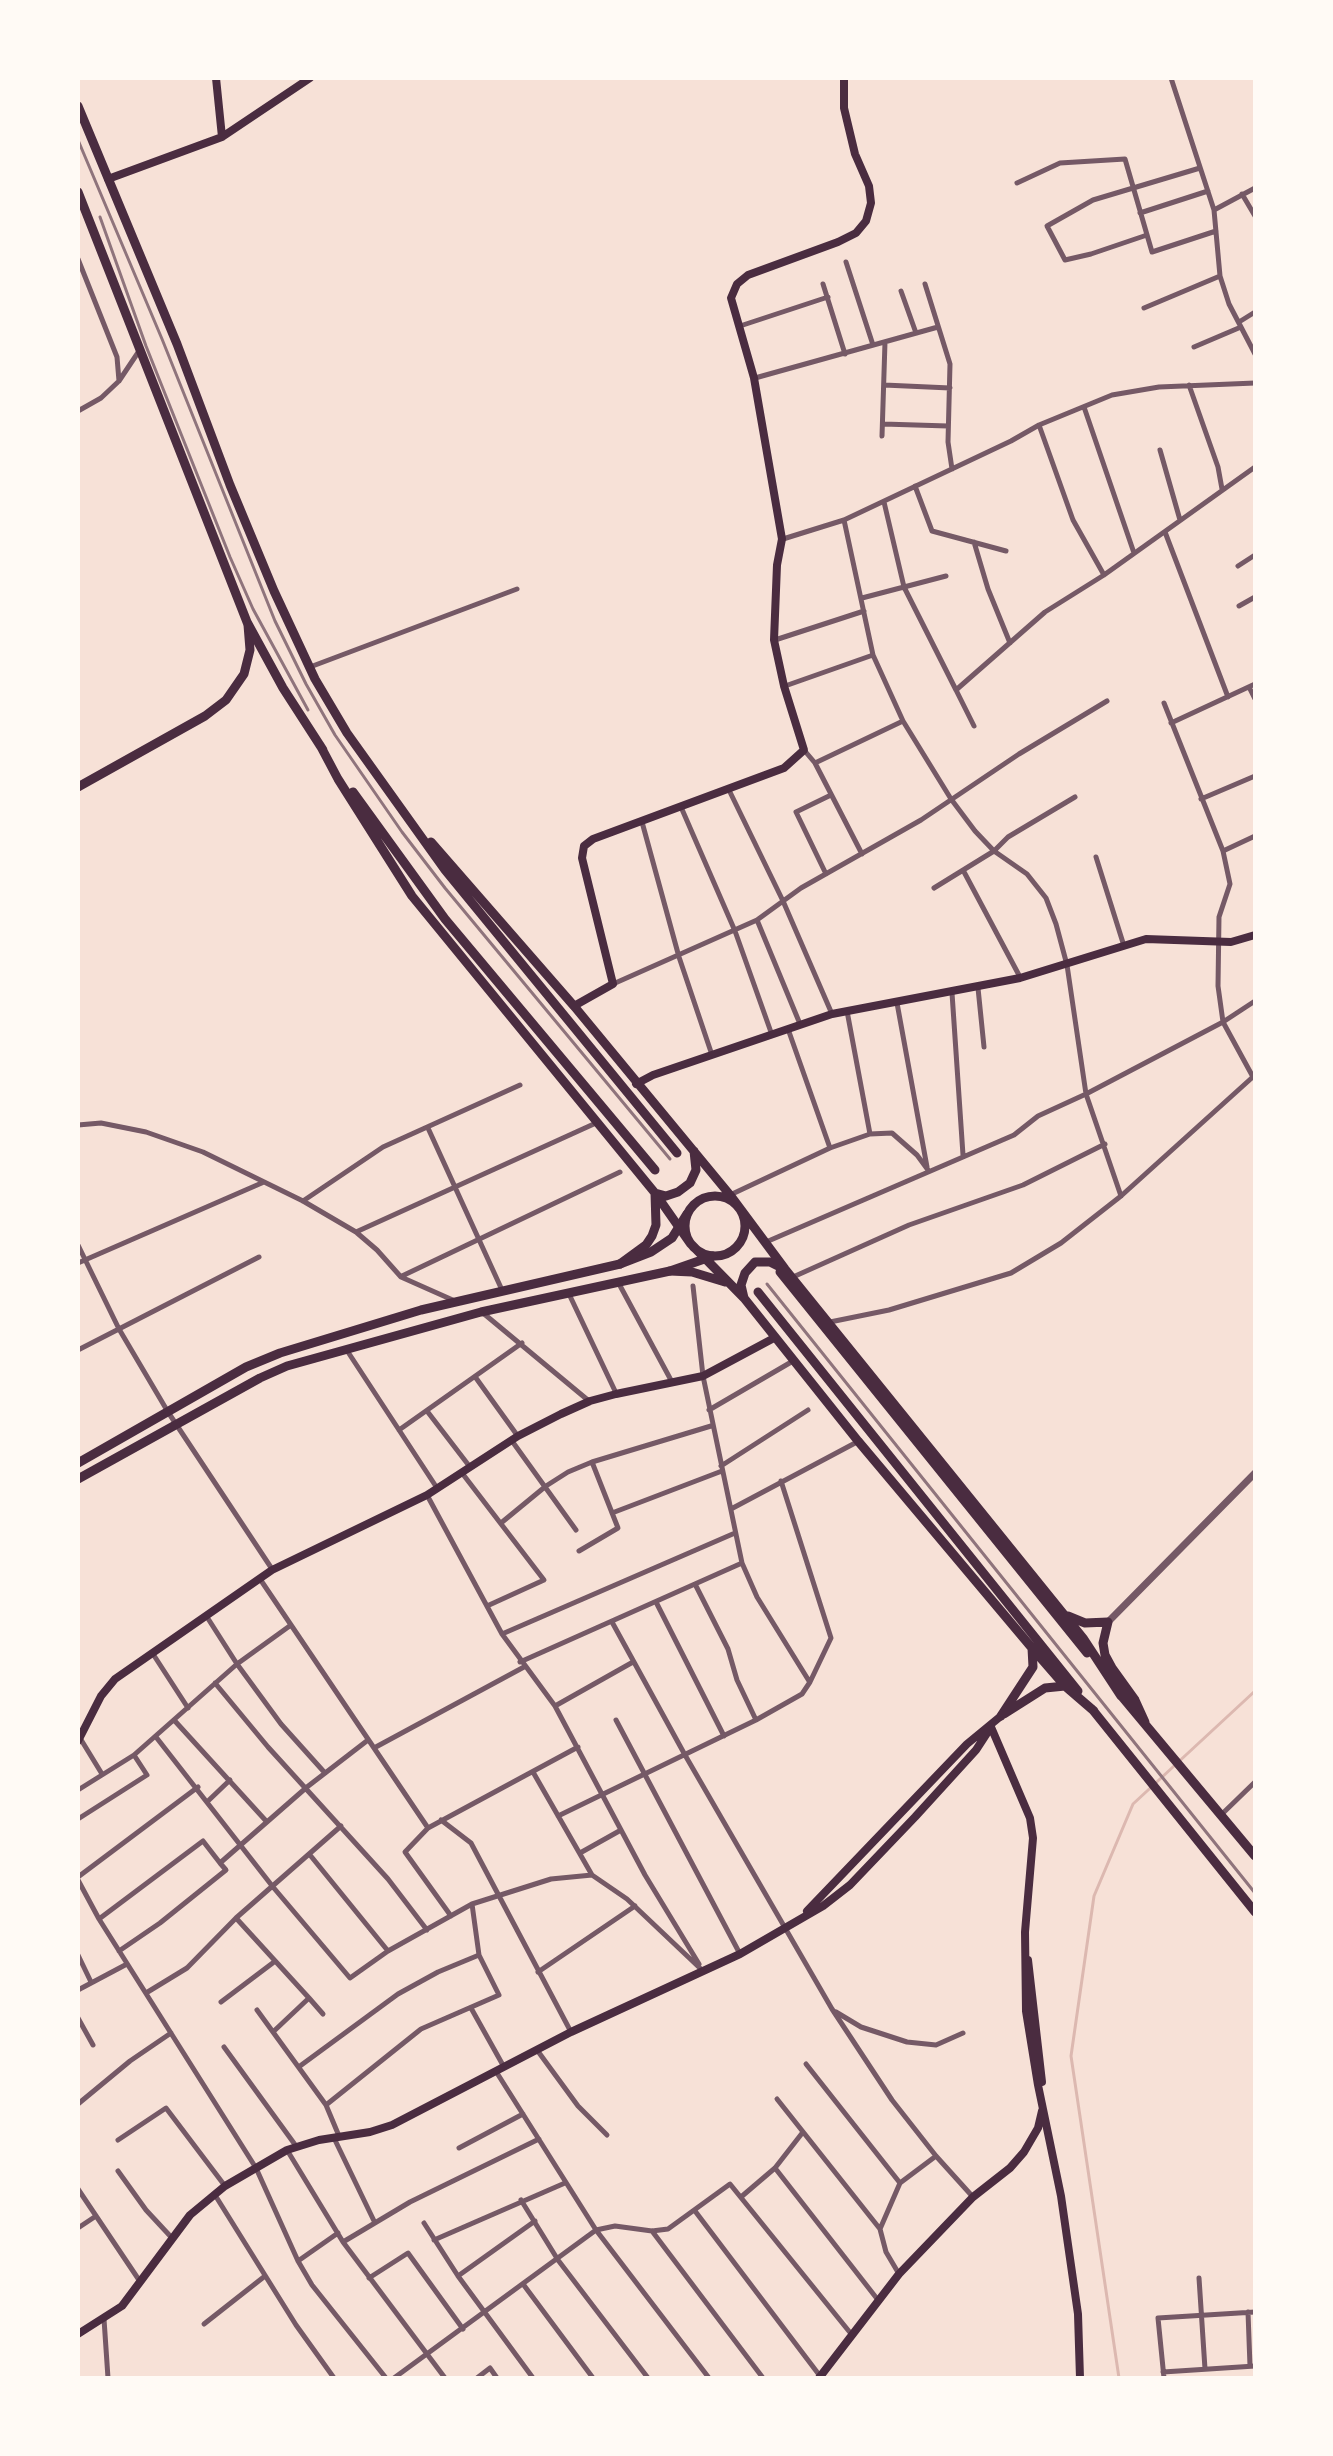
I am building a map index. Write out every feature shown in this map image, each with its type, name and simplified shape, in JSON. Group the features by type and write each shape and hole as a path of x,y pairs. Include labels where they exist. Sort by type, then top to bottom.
{"main road":[{"path":"216,78 222,137"},
{"path":"108,179 222,137 310,78"},
{"path":"574,1006 613,984 582,858 584,846 593,839 784,768 804,750 784,686 774,640 777,565 782,539 754,378 731,298 737,284 748,275 847,238 866,221 871,203 869,186 855,154 844,108 844,78"},
{"path":"78,106 177,344 235,498 309,667 347,733 445,870 677,1153"},
{"path":"78,193 247,622 283,688 412,896 655,1193 690,1243 709,1258 744,1298 858,1441 1032,1648 1065,1686 1094,1711"},
{"path":"78,787 205,716 226,700 244,674 250,650 247,622"},
{"path":"320,745 445,919 655,1170"},
{"path":"389,790 730,1195 786,1273 1152,1736 1255,1856"},
{"path":"636,1084 653,1075 832,1014 1020,978 1146,939 1231,942 1255,935"},
{"path":"655,1193 666,1196 690,1183 696,1170 694,1151"},
{"path":"620,1264 646,1245 652,1236 656,1225 655,1193"},
{"path":"78,1463 246,1367 280,1353 456,1301 620,1264 651,1252 672,1238 691,1206 706,1197 724,1197 739,1207 745,1223 742,1240 730,1252 670,1271 481,1312 287,1366 78,1479"},
{"path":"687,1214 685,1224 690,1243"},
{"path":"744,1298 741,1285 745,1273 755,1262 770,1262 786,1273 1062,1611 1121,1696"},
{"path":"670,1271 692,1272 729,1284"},
{"path":"758,1292 1255,1912"},
{"path":"79,1740 101,1696 115,1679 272,1570 427,1495 515,1438 590,1401 703,1376 774,1338"},
{"path":"1062,1611 1085,1623 1108,1622 1103,1643 1105,1655 1135,1700 1152,1736"},
{"path":"78,2334 122,2306 190,2215 225,2186 256,2168 292,2148 392,2125 571,2032 740,1954 823,1906 850,1885 976,1750 1033,1667 1032,1648"},
{"path":"1001,1716 1045,1688 1065,1686"},
{"path":"798,1920 967,1744 991,1727"},
{"path":"991,1727 1030,1818 1033,1838 1025,1932 1026,2011 1061,2196 1078,2314 1080,2378"},
{"path":"907,1809 915,1817"},
{"path":"821,2378 899,2274 973,2197 1010,2168 1032,2140 1043,2107"},
{"path":"1032,2140 1040,2138 1051,2147"}],"street":[{"path":"1173,79 1214,210 1220,276 1229,304 1255,352"},
{"path":"1017,183 1060,163 1125,159 1152,252 1216,231"},
{"path":"1147,235 1065,260 1047,226 1093,200 1200,168"},
{"path":"1214,210 1255,188"},
{"path":"1140,213 1208,191"},
{"path":"1242,194 1255,216"},
{"path":"78,259 117,357 119,381"},
{"path":"846,262 873,345"},
{"path":"1144,308 1220,276"},
{"path":"823,284 845,354"},
{"path":"925,284 950,364 948,426 952,469"},
{"path":"901,291 916,333"},
{"path":"739,327 828,297"},
{"path":"1194,347 1240,325 1255,312"},
{"path":"754,378 938,327"},
{"path":"882,436 885,342"},
{"path":"78,411 101,398 119,381 140,349"},
{"path":"782,539 844,520 1039,425 1112,395 1159,387 1255,383"},
{"path":"884,385 950,388"},
{"path":"1189,385 1218,467 1222,489"},
{"path":"1084,407 1134,553"},
{"path":"883,424 948,426"},
{"path":"1039,425 1073,520 1104,575"},
{"path":"1160,450 1180,520"},
{"path":"956,690 1045,612 1104,575 1255,467"},
{"path":"915,486 932,531 1006,551"},
{"path":"884,502 904,587 974,726"},
{"path":"844,520 873,655 903,721 951,799 975,831 994,851 1027,874 1046,898 1067,965 1086,1094 1121,1196"},
{"path":"1165,532 1228,697"},
{"path":"974,542 988,589 1010,643"},
{"path":"1238,566 1255,555"},
{"path":"862,598 946,576"},
{"path":"309,667 517,589"},
{"path":"1239,606 1255,597"},
{"path":"774,640 864,611"},
{"path":"784,686 873,655"},
{"path":"1171,723 1252,685 1255,699"},
{"path":"613,984 757,920 1107,701"},
{"path":"829,1323 889,1310 1011,1273 1061,1243 1121,1196 1254,1076 1223,1022 1218,986 1219,917 1230,884 1223,851 1164,703"},
{"path":"815,763 903,721"},
{"path":"804,750 815,763 862,854"},
{"path":"1201,799 1255,776"},
{"path":"729,789 783,901 832,1014"},
{"path":"826,874 796,812 831,795"},
{"path":"934,888 994,851 1008,837 1075,797"},
{"path":"681,807 735,931 772,1035"},
{"path":"642,822 679,957 712,1056"},
{"path":"1223,851 1255,836"},
{"path":"1096,857 1124,946"},
{"path":"963,870 1020,978"},
{"path":"757,920 801,1025"},
{"path":"978,988 984,1047"},
{"path":"952,993 963,1155"},
{"path":"765,1242 1014,1135 1038,1116 1223,1022 1255,1001"},
{"path":"897,1003 928,1170"},
{"path":"847,1011 870,1134"},
{"path":"788,1029 830,1148"},
{"path":"303,1201 383,1147 520,1085"},
{"path":"78,1125 101,1123 146,1132 203,1152 303,1201 356,1232 401,1277 456,1301"},
{"path":"356,1232 596,1123"},
{"path":"428,1128 502,1290"},
{"path":"730,1195 830,1148 870,1134 892,1133 917,1155 928,1170"},
{"path":"786,1273 1023,1185 1105,1144"},
{"path":"401,1277 620,1172"},
{"path":"81,1261 265,1182"},
{"path":"78,1245 81,1261 168,1412 272,1570"},
{"path":"78,1350 259,1257"},
{"path":"617,1281 673,1384"},
{"path":"693,1286 709,1410 742,1563 757,1597 810,1682"},
{"path":"568,1293 616,1394"},
{"path":"481,1312 590,1401"},
{"path":"399,1430 522,1343"},
{"path":"345,1348 437,1489"},
{"path":"709,1410 793,1361"},
{"path":"476,1378 576,1530"},
{"path":"612,1513 722,1468 808,1410"},
{"path":"427,1411 471,1467"},
{"path":"501,1523 568,1472 712,1426"},
{"path":"731,1509 858,1441"},
{"path":"579,1551 618,1528 592,1462"},
{"path":"462,1473 544,1580 487,1606"},
{"path":"1108,1622 1255,1473"},
{"path":"558,1816 756,1720 802,1694 810,1682 831,1638 781,1481"},
{"path":"427,1495 502,1634 555,1706 645,1875 704,1972"},
{"path":"502,1634 735,1533"},
{"path":"374,1748 522,1664 742,1563"},
{"path":"260,1579 428,1828"},
{"path":"695,1584 728,1649 737,1680 756,1720"},
{"path":"656,1602 724,1736"},
{"path":"207,1617 281,1724 325,1773"},
{"path":"612,1622 784,1930 832,2009 892,2100 973,2197"},
{"path":"78,1790 134,1755 237,1664 291,1625"},
{"path":"152,1653 188,1708"},
{"path":"555,1706 633,1662"},
{"path":"215,1683 268,1747 388,1879 427,1930"},
{"path":"174,1720 267,1822"},
{"path":"616,1720 740,1954"},
{"path":"156,1737 273,1887 350,1978 388,1951 472,1904 551,1879 592,1875"},
{"path":"79,1740 102,1774"},
{"path":"220,1863 307,1787 368,1740"},
{"path":"451,1916 405,1852 428,1828 441,1820 578,1747"},
{"path":"78,1819 147,1775 134,1755"},
{"path":"533,1772 592,1875 635,1906 704,1972"},
{"path":"208,1801 230,1780"},
{"path":"1221,1815 1255,1782"},
{"path":"198,1787 78,1878 99,1919 256,2168 312,2285 386,2378"},
{"path":"441,1820 471,1843 571,2032"},
{"path":"146,1993 187,1968 236,1918 341,1826"},
{"path":"580,1853 621,1830"},
{"path":"99,1919 203,1841 226,1870 160,1923 119,1951"},
{"path":"310,1855 388,1951"},
{"path":"326,2105 421,2029 499,1995 479,1955 472,1904"},
{"path":"538,1972 635,1906"},
{"path":"236,1918 323,2014"},
{"path":"78,1955 91,1982"},
{"path":"300,2066 398,1994 438,1972 479,1955"},
{"path":"221,2002 274,1962"},
{"path":"78,1990 127,1964"},
{"path":"274,2031 309,1998"},
{"path":"471,2008 523,2114 565,2183 596,2230 709,2378"},
{"path":"832,2009 861,2027 907,2042 936,2045 963,2033"},
{"path":"257,2010 326,2105 336,2137 375,2223"},
{"path":"78,2018 93,2045"},
{"path":"78,2104 130,2061 171,2033"},
{"path":"224,2047 292,2148 343,2242 445,2378"},
{"path":"537,2050 578,2106 607,2135"},
{"path":"806,2064 900,2183"},
{"path":"777,2099 880,2229 886,2252 899,2274"},
{"path":"118,2140 166,2108 225,2186"},
{"path":"459,2148 523,2114"},
{"path":"741,2197 775,2168 803,2131"},
{"path":"343,2242 410,2202 539,2139"},
{"path":"880,2229 900,2183 936,2156"},
{"path":"775,2168 878,2300"},
{"path":"118,2171 146,2210 172,2238"},
{"path":"434,2240 565,2183"},
{"path":"394,2378 596,2230 615,2226 652,2231 668,2229 730,2184 852,2335"},
{"path":"78,2189 139,2280"},
{"path":"214,2194 334,2378"},
{"path":"521,2200 558,2260 648,2378"},
{"path":"695,2211 821,2378"},
{"path":"78,2228 96,2216"},
{"path":"458,2276 535,2221"},
{"path":"424,2223 458,2276 533,2378"},
{"path":"652,2231 763,2378"},
{"path":"298,2261 338,2233"},
{"path":"369,2278 408,2253 463,2329"},
{"path":"204,2324 265,2276"},
{"path":"1199,2278 1205,2369"},
{"path":"523,2284 593,2378"},
{"path":"1252,2312 1252,2366 1164,2375 1158,2318 1252,2312"},
{"path":"104,2319 108,2378"},
{"path":"477,2378 490,2368 497,2378"}],"waterway":[{"path":"1119,2378 1071,2056 1094,1896 1133,1804 1255,1691"}],"railway":[{"path":"78,140 275,621 335,735 445,888 670,1159"},
{"path":"100,217 146,346 230,557 253,609 308,710"},
{"path":"767,1284 1255,1893"}]}
